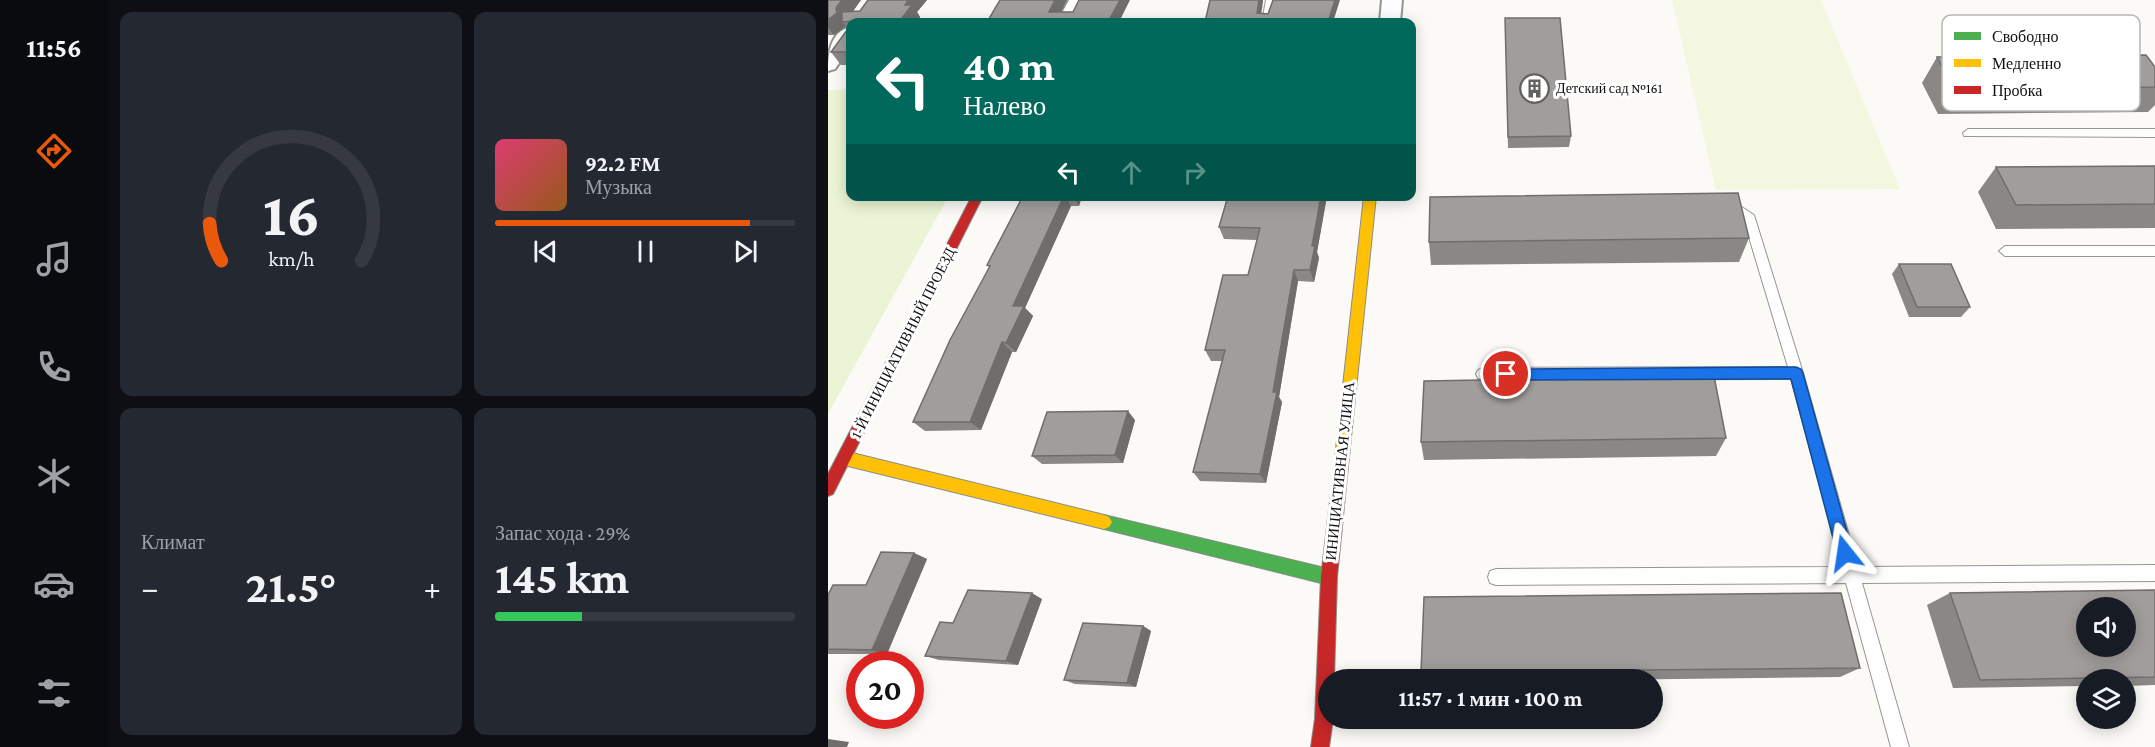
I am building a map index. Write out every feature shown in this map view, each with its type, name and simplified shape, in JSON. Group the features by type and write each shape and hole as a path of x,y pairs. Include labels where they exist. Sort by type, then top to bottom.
{"street":[{"path":"1069,18 1078,0"},
{"path":"1390,18 1392,0"},
{"path":"828,64 846,39"},
{"path":"828,70 846,70"},
{"name":"1-Й ИНИЦИАТИВНЫЙ ПРОЕЗД","path":"828,489 975,201"},
{"name":"ИНИЦИАТИВНАЯ УЛИЦА","path":"1327,738 1329,577 1369,201"},
{"path":"844,458 1329,577"}],"lane":[{"path":"1267,18 1271,0"},
{"path":"1968,133 2155,133"},
{"path":"1718,202 1730,202 1748,215 1796,373 1900,747"},
{"path":"2005,251 2155,251"},
{"path":"1483,374 1796,373"},
{"path":"1496,577 2155,573"}],"green space":[{"path":"1672,0 1821,0 1900,189 1716,190"},
{"path":"846,89 846,201 946,201 828,414 828,90"}],"building":[{"path":"828,0 842,0 836,8 837,13 828,20"},
{"path":"868,0 908,0 905,5 912,5 902,18 846,18 846,22 842,22 842,12 860,11"},
{"path":"1000,0 1055,0 1049,12 1073,12 1079,0 1120,0 1110,18 989,18"},
{"path":"1210,0 1259,0 1257,13 1268,14 1273,0 1335,0 1329,18 1206,18"},
{"name":"Детский сад №161","path":"1505,18 1560,18 1571,136 1508,137"},
{"path":"846,31 846,52 831,52"},
{"path":"2140,55 2146,55 2155,67 2155,87 2140,87"},
{"path":"1937,57 1942,57 1942,66"},
{"path":"2155,166 2155,204 2016,205 1996,167"},
{"path":"1738,193 1749,238 1429,242 1430,197"},
{"path":"1020,201 1062,201 1013,306 1024,306 1006,343 1002,342 970,422 913,422 950,340 990,266 987,265"},
{"path":"1227,201 1320,201 1310,270 1294,270 1273,392 1277,392 1260,474 1193,472 1225,350 1205,350 1223,275 1248,275 1260,228 1219,227"},
{"path":"1899,264 1951,264 1970,307 1917,307"},
{"path":"1714,376 1726,438 1421,442 1424,381"},
{"path":"1128,411 1115,455 1032,456 1047,412"},
{"path":"881,552 914,553 872,650 828,649 828,595 833,585 866,585"},
{"path":"968,590 1032,593 1006,661 925,656 940,622 953,623"},
{"path":"2155,590 2155,677 2136,677 2136,669 2076,669 2076,678 1980,680 1950,593"},
{"path":"1841,593 1860,668 1421,669 1424,597"},
{"path":"1083,623 1143,626 1127,683 1064,680"}],"traffic: fast":[{"path":"1104,522 1329,577"}],"traffic: slow":[{"path":"1340,476 1369,201"},
{"path":"844,458 1104,522"}],"traffic: jam":[{"path":"828,489 975,201"},
{"path":"1320,747 1324,719 1329,577 1340,476"}],"place":[{"name":"Детский сад №161","path":"1535,88"}],"route":[{"path":"1506,374 1796,373 1845,553"}]}
